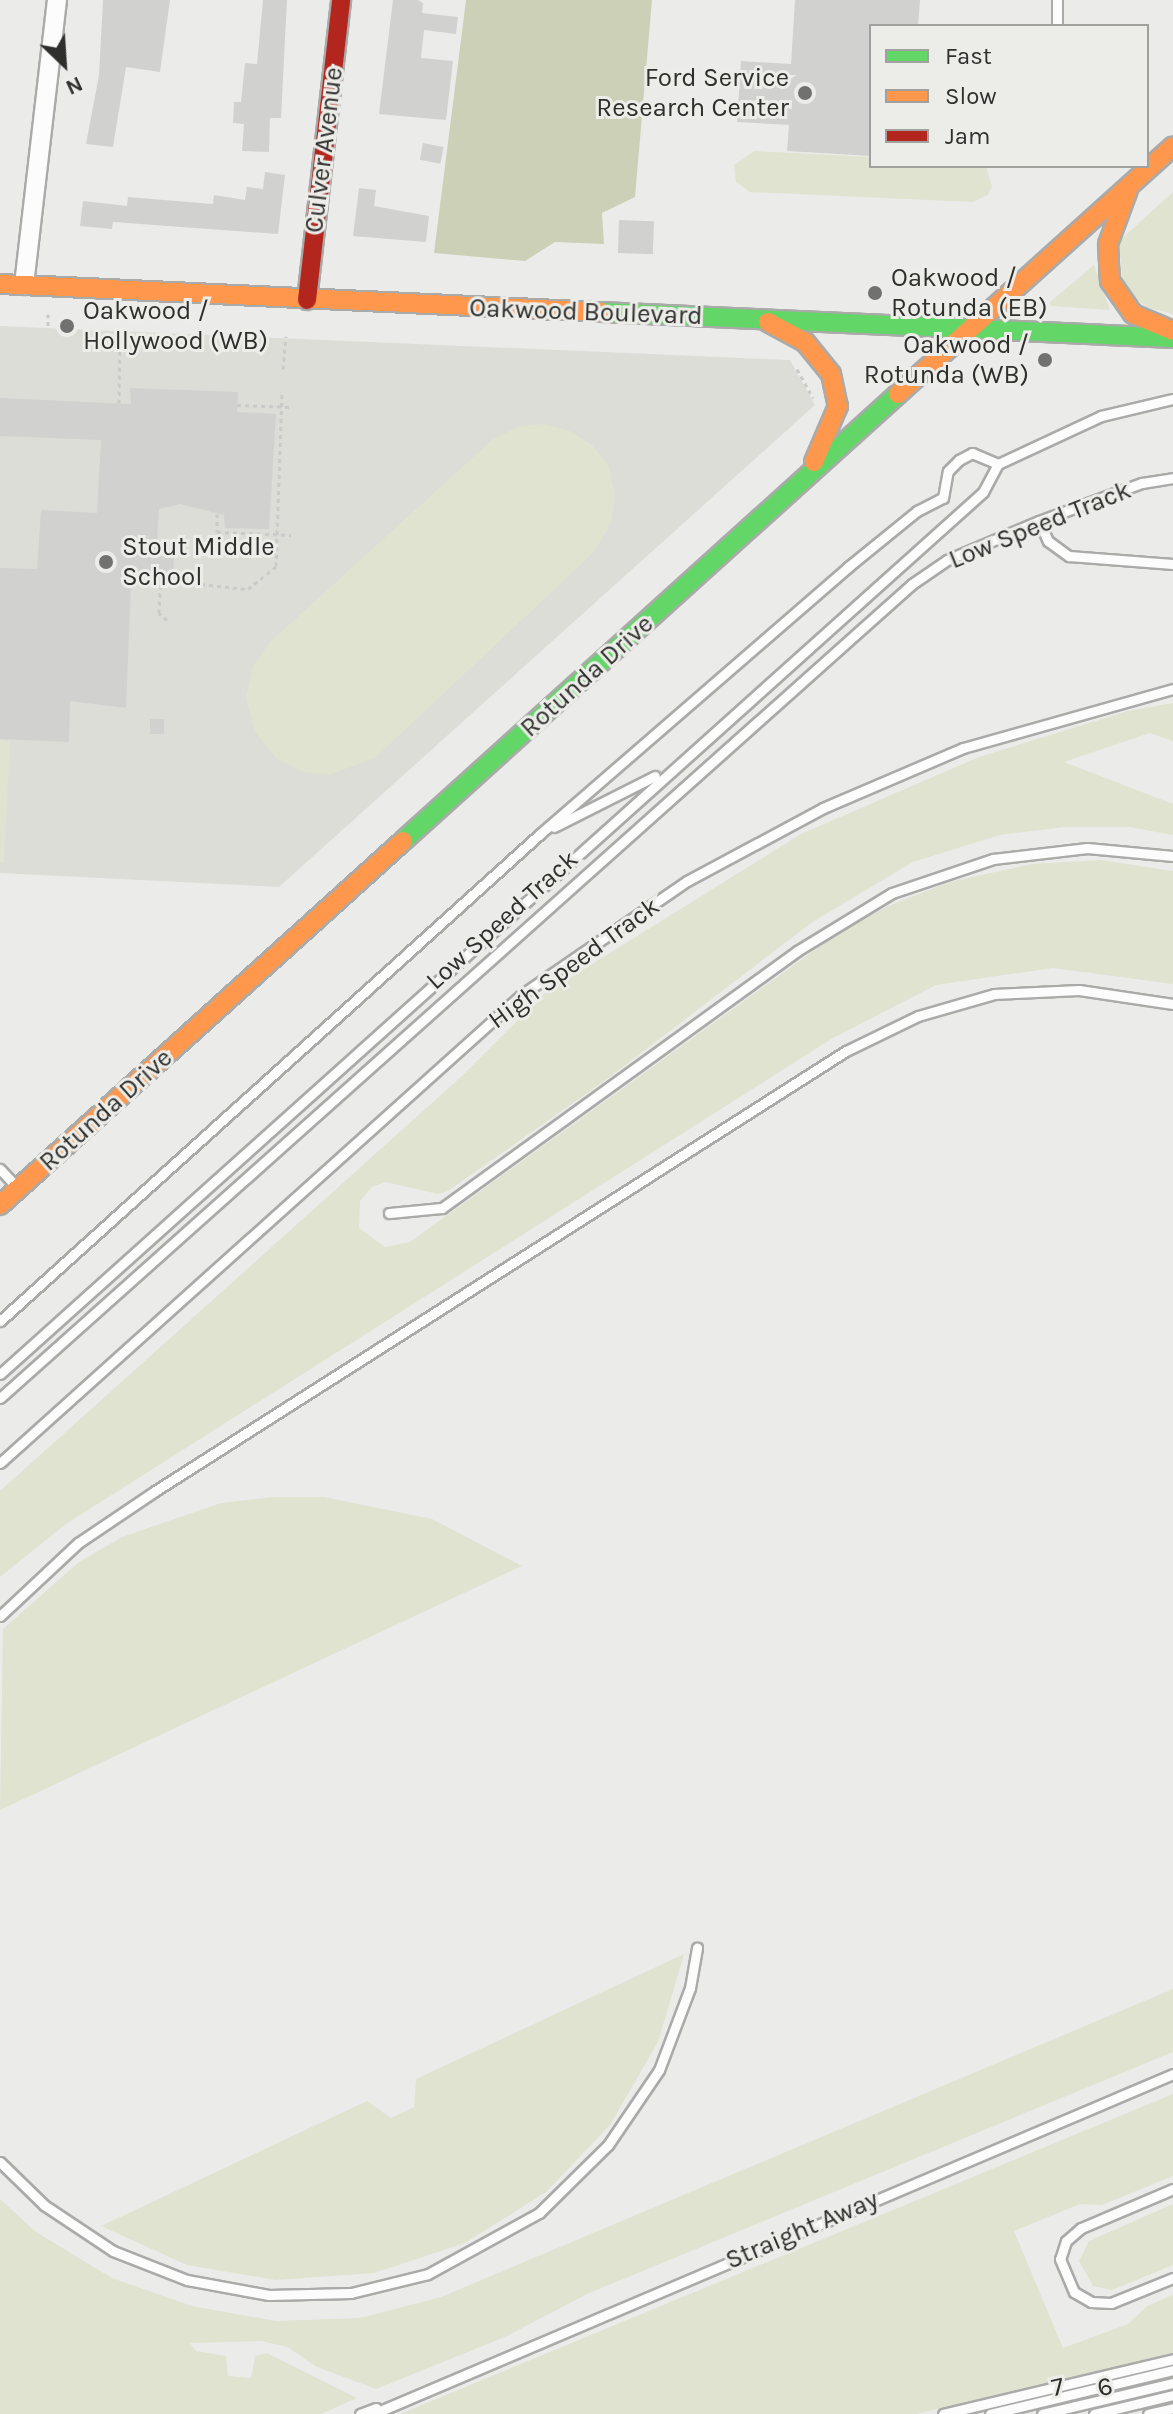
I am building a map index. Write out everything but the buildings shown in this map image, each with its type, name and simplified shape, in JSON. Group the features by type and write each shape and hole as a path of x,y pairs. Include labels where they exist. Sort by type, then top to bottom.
{"main road":[{"name":"Culver Avenue","path":"307,300 341,0"},
{"name":"Rotunda Drive","path":"1149,168 1173,146"},
{"name":"Rotunda Drive","path":"0,1205 1149,168"},
{"path":"1129,186 1108,244 1110,281 1133,314 1173,331"},
{"name":"Oakwood Boulevard","path":"0,284 307,300 973,325 1173,338"},
{"path":"761,319 805,342 822,360 835,388 838,406 805,479"}],"street":[{"path":"24,285 57,0"}],"lane":[{"path":"1057,0 1057,24"},
{"path":"0,1321 540,834 848,567 917,511 943,498 948,471 959,460 972,453 998,464 1101,416 1173,399"},
{"name":"Low Speed Track","path":"0,1374 668,769 983,492 998,464"},
{"name":"Low Speed Track","path":"0,1398 912,584 947,560 1039,521 1142,483 1173,478"},
{"path":"1039,521 1048,541 1069,556 1173,564"},
{"name":"High Speed Track","path":"0,1463 521,995 687,881 823,808 963,748 1173,689"},
{"path":"540,834 668,769"},
{"path":"389,1213 442,1208 797,951 892,893 993,859 1087,848 1173,856"},
{"path":"0,1616 78,1543 155,1491 846,1051 918,1016 994,994 1079,990 1173,1004"},
{"path":"0,1169 18,1189"},
{"path":"0,2162 44,2205 113,2251 187,2280 269,2295 351,2293 428,2274 539,2213 608,2145 659,2070 690,1988 697,1948"},
{"name":"Straight Away","path":"373,2414 1173,2074"},
{"path":"1173,2189 1081,2228 1066,2241 1060,2259 1074,2292 1091,2302 1111,2303 1173,2278"},
{"name":"7","path":"943,2414 1173,2359"},
{"name":"6","path":"990,2414 1173,2370"},
{"path":"1042,2414 1173,2383"},
{"name":"Straight Away","path":"360,2414 432,2389"},
{"path":"1094,2414 1173,2395"},
{"path":"1148,2414 1173,2408"}],"path":[{"path":"48,314 48,326"},
{"path":"119,403 120,329"},
{"path":"283,369 286,336"},
{"path":"791,359 816,404"},
{"path":"167,620 159,613 161,580 248,589 276,566 282,394"},
{"path":"237,405 291,407"},
{"path":"217,514 217,532 291,535"}],"shaded area":[{"path":"0,326 790,360 815,405 279,887 0,873"}],"green space":[{"path":"466,0 652,0 635,197 602,213 604,244 555,242 525,261 434,253"},
{"path":"754,151 869,157 869,168 987,168 992,186 988,195 973,202 750,192 736,182 734,165"},
{"path":"1173,192 1173,314 1147,307 1123,289 1119,241"},
{"path":"1094,265 1110,310 1051,306 1050,302"},
{"path":"543,424 570,431 592,445 609,466 615,495 611,523 594,552 375,758 329,775 303,772 277,759 255,732 246,698 253,666 271,641 492,440 519,426"},
{"path":"1173,703 1173,741 1150,733 1064,762 1173,804 1173,835 1129,827 1065,827 1000,835 913,862 811,923 607,1079 448,1191 438,1194 385,1182 372,1187 360,1201 359,1228 385,1247 410,1242 841,931 888,906 950,882 1032,864 1101,860 1173,871 1173,984 1053,968 936,985 833,1038 66,1524 0,1577 0,1491 462,1076 544,994 801,834 979,757 1128,711"},
{"path":"0,740 10,741 4,863 0,863"},
{"path":"273,1497 324,1497 432,1519 522,1566 0,1810 3,1629 79,1562 122,1537 221,1503"},
{"path":"684,1954 658,2042 610,2125 546,2192 465,2243 374,2273 276,2280 187,2265 101,2226 367,2101 391,2118 414,2107 416,2079"},
{"path":"1173,1989 1173,2052 587,2294 505,2337 376,2389 317,2367 287,2347 262,2341 190,2343 196,2351 226,2356 228,2376 251,2378 255,2356 267,2353 357,2398 321,2414 0,2414 0,2199 36,2232 112,2278 192,2306 276,2321 360,2318 441,2297"},
{"path":"1173,2094 1173,2176 1102,2205 1080,2204 1014,2231 1063,2348 1128,2324 1147,2306 1173,2295 1173,2353 916,2414 400,2414"},
{"path":"1173,2204 1173,2265 1112,2290 1093,2286 1079,2261 1089,2241"}],"traffic: fast":[{"path":"601,312 1173,338"},
{"path":"403,841 898,394"}],"traffic: slow":[{"path":"1149,168 1173,146"},
{"path":"898,394 1149,168"},
{"path":"1128,190 1108,244 1110,281 1133,314 1173,331"},
{"path":"0,284 601,312"},
{"path":"768,322 805,342 831,374 838,406 814,462"},
{"path":"0,1205 403,841"}],"traffic: jam":[{"path":"307,300 341,0"}],"place":[{"name":"Ford Service Research Center","path":"805,93"},
{"name":"Oakwood / Rotunda (EB)","path":"875,293"},
{"name":"Oakwood / Hollywood (WB)","path":"67,326"},
{"name":"Oakwood / Rotunda (WB)","path":"1045,360"},
{"name":"Stout Middle School","path":"106,562"}]}
